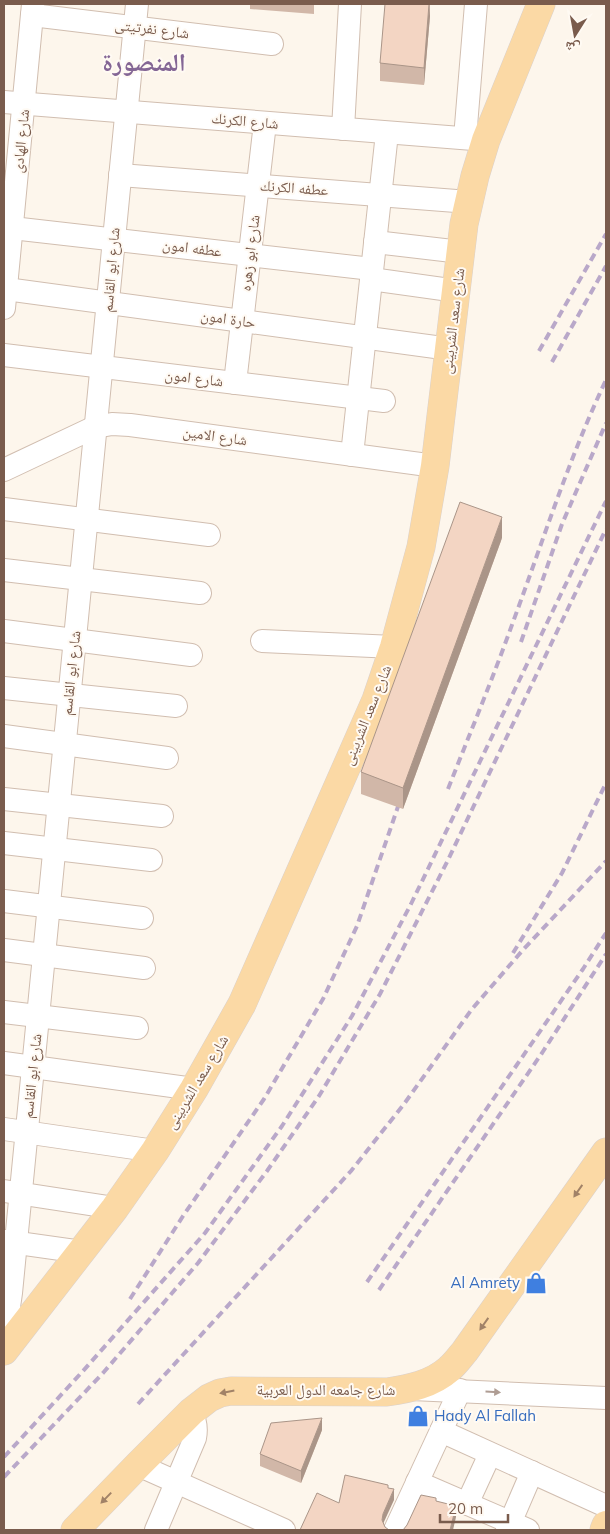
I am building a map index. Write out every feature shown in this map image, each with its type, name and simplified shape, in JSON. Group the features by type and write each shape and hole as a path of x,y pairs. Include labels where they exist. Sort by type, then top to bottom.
{"main road":[{"name":"شارع سعد الشربينى","path":"4,1351 115,1208 155,1151 194,1089 242,1004 376,700 394,647 421,547 435,466 476,139 541,4"},
{"name":"شارع جامعه الدول العربية","path":"75,1530 191,1412 209,1398 220,1393 231,1391 386,1392 409,1389 430,1381 449,1369 465,1351 606,1152"},
{"path":"604,1530 606,1525"}],"street":[{"name":"شارع ابو القاسم","path":"4,1341 12,1192 26,1132 33,1067 137,4"},
{"path":"343,129 350,4"},
{"path":"476,4 476,139"},
{"name":"شارع نفرتيتى","path":"33,9 134,27 272,44"},
{"name":"شارع الهادى","path":"5,299 12,228 14,103 33,9"},
{"name":"شارع الكرنك","path":"14,103 476,139"},
{"name":"شارع ابو زهره","path":"235,383 265,123"},
{"path":"352,454 387,132"},
{"name":"عطفه الكرنك","path":"120,175 468,202"},
{"name":"عطفه امون","path":"12,228 250,255 372,274 457,291"},
{"path":"375,242 461,252"},
{"name":"حارة امون","path":"5,299 108,303 450,349"},
{"name":"شارع امون","path":"4,355 384,401"},
{"name":"شارع الامين","path":"4,470 96,427 112,424 435,466"},
{"path":"4,509 209,535"},
{"path":"4,570 200,593"},
{"path":"4,631 191,655"},
{"path":"262,641 394,647"},
{"path":"4,688 176,706"},
{"path":"4,736 167,758"},
{"path":"4,799 162,816"},
{"path":"4,843 152,860"},
{"path":"4,901 142,918"},
{"path":"4,950 144,968"},
{"path":"4,1012 138,1028"},
{"path":"4,1063 194,1089"},
{"path":"4,1129 155,1151"},
{"path":"12,1192 115,1208"},
{"path":"10,1242 82,1252"},
{"path":"409,1389 606,1398"},
{"path":"399,1529 417,1482 460,1390"},
{"path":"156,1530 195,1438 195,1420 191,1412"},
{"path":"441,1431 606,1506"},
{"path":"467,1504 490,1454"},
{"path":"138,1465 277,1529"},
{"path":"417,1482 515,1528 532,1472"}],"building":[{"path":"385,4 429,4 424,68 380,63"},
{"path":"460,502 502,517 403,788 361,772"},
{"path":"322,1418 301,1471 260,1454 271,1423"},
{"path":"345,1475 388,1485 388,1488 394,1489 382,1520 385,1527 389,1530 300,1530 317,1493 339,1503"},
{"path":"421,1495 436,1498 436,1501 456,1506 450,1530 403,1530"}],"railway":[{"path":"539,351 606,234"},
{"path":"552,362 606,266"},
{"path":"448,789 505,643 568,469 606,380"},
{"path":"521,642 562,524 606,423"},
{"path":"4,1457 205,1233 282,1126 352,1016 411,904 606,501"},
{"path":"4,1477 103,1373 198,1263 267,1171 319,1096 380,994 447,862 606,529"},
{"path":"513,953 562,873 606,783"},
{"path":"130,1299 183,1216 264,1099 323,999 357,926 402,795"},
{"path":"138,1404 351,1171 404,1104 472,1009 522,951 606,861"},
{"path":"367,1282 606,933"},
{"path":"379,1290 542,1053 606,954"}],"place":[{"name":"Al Amrety","path":"536,1283"},
{"name":"Hady Al Fallah","path":"418,1416"}],"district":[{"name":"المنصورة","path":"144,62"}]}
